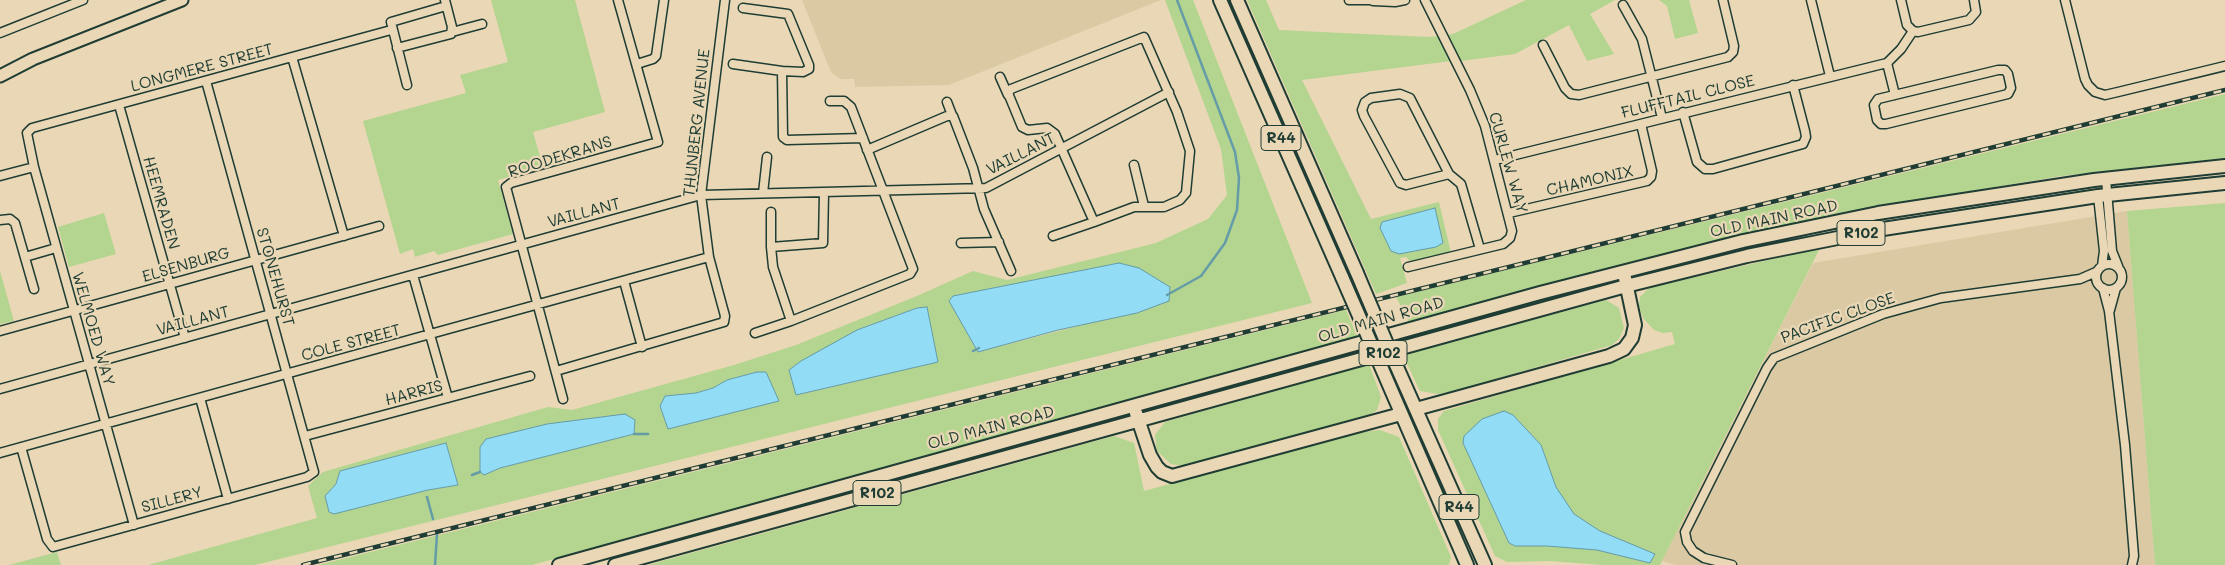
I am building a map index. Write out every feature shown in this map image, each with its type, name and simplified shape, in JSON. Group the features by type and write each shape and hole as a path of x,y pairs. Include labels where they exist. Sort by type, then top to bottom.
{"main road":[{"path":"0,69 33,59 182,0"},
{"name":"R44","path":"1220,0 1468,565"},
{"name":"R44","path":"1237,0 1484,565"},
{"path":"0,76 33,59"},
{"name":"OLD MAIN ROAD","path":"559,565 1623,271 1743,241 1878,213 2106,178 2225,166"},
{"name":"OLD MAIN ROAD","path":"615,565 1626,286 1747,256 1883,228 2103,195 2225,183"},
{"path":"1416,409 1609,356 1624,349 1634,332 1623,271"},
{"path":"1134,406 1150,455 1156,467 1172,476 1401,414"}],"street":[{"path":"0,33 83,0"},
{"path":"618,0 637,64 653,59 656,56 664,0"},
{"name":"THUNBERG AVENUE","path":"642,347 720,325 725,321 709,256 701,195 724,0"},
{"name":"THUNBERG AVENUE","path":"723,15 730,0"},
{"path":"1349,0 1401,2 1405,0"},
{"name":"CURLEW WAY","path":"1408,267 1503,244 1510,238 1512,231 1495,160 1470,90 1425,0"},
{"path":"1543,45 1565,88 1574,95 1652,76 1731,55 1734,49 1734,42 1723,0"},
{"path":"1811,0 1830,76"},
{"path":"1901,0 1906,22 1913,31 1918,32 1969,20 1976,12 1974,0"},
{"path":"2065,0 2085,79 2095,92 2105,95 2225,66"},
{"name":"LONGMERE STREET","path":"27,139 28,133 32,128 392,30 390,24 393,20 446,3 452,32"},
{"path":"1623,5 1642,39 1662,118"},
{"path":"733,64 803,72 809,67 790,16 784,13 744,8"},
{"path":"397,48 482,24"},
{"path":"392,30 407,85"},
{"path":"1895,96 1887,63 1902,49 1913,31"},
{"path":"1008,95 1011,89 1142,37 1147,40 1169,92 1190,151 1186,193 1180,200 1164,207 1144,206 1053,236"},
{"path":"292,57 344,236"},
{"name":"FLUFFTAIL CLOSE","path":"1495,160 1887,63"},
{"name":"ROODEKRANS","path":"522,244 506,189 507,185 657,143 658,139 637,64"},
{"path":"2000,70 2007,73 2011,88 2010,92 2005,95 1881,124 1877,120 1874,103 1878,100 1895,96 2000,70"},
{"path":"782,71 781,132 784,139 863,138"},
{"path":"1000,77 1022,127 1028,130 1043,128 1052,130 1063,148 1094,222"},
{"name":"STONEHURST","path":"206,81 315,470 307,477"},
{"path":"1683,112 1697,162 1705,169 1713,169 1803,144 1805,131 1793,85"},
{"name":"VAILLANT","path":"0,389 701,195 882,192 979,189 988,187 1169,92"},
{"path":"1449,174 1406,185 1400,182 1364,116 1362,110 1365,102 1372,98 1400,94 1407,95 1449,174 1461,184 1480,250"},
{"path":"755,333 791,321 912,271 913,267 882,192 851,107 844,101 830,101"},
{"path":"947,102 968,153 984,209 1011,272"},
{"name":"HEEMRADEN","path":"119,105 185,338"},
{"path":"868,150 952,115"},
{"name":"CHAMONIX","path":"1508,213 1647,181 1651,177 1652,171 1641,124"},
{"name":"WELMOED WAY","path":"27,139 134,525"},
{"path":"763,193 767,157"},
{"path":"1134,165 1144,206"},
{"path":"0,176 34,166"},
{"path":"2106,178 2103,195 2104,251 2099,269 2100,286 2109,311 2125,446 2134,556 2132,565"},
{"path":"771,247 823,243 824,193"},
{"path":"2103,195 2112,251 2123,276 2121,283 2116,288 2109,311"},
{"path":"771,212 773,267 791,321"},
{"path":"0,220 10,219 15,223 34,289"},
{"name":"ELSENBURG","path":"0,331 379,226"},
{"path":"961,243 999,242"},
{"path":"522,244 563,398"},
{"path":"25,257 56,248"},
{"name":"COLE STREET","path":"0,453 709,256"},
{"path":"2080,279 2111,263 2118,266"},
{"path":"413,275 448,398"},
{"path":"2080,279 2109,290 2116,288"},
{"name":"PACIFIC CLOSE","path":"1732,565 1698,555 1689,547 1685,532 1767,368 1774,358 1883,314 1941,298 2080,279"},
{"path":"556,371 642,347 624,281"},
{"name":"HARRIS","path":"305,436 530,376"},
{"path":"200,398 228,499"},
{"name":"SILLERY","path":"21,448 47,539 51,546 307,477"}],"shaded area":[{"path":"802,0 1161,0 949,85 855,87 854,79 840,79 831,72"},
{"path":"2127,211 2155,565 1676,565 1662,561 1813,263"}],"green space":[{"path":"491,0 575,0 605,112 533,132 543,167 498,180 513,234 438,255 434,251 415,257 413,249 400,254 363,121 466,93 460,75 508,62"},
{"path":"1165,0 1193,0 1312,303 255,565 148,565 317,518 308,486 323,472 548,407 572,410 734,365 796,345 973,271 1007,280 1156,243 1208,219 1227,195 1221,149","holes":["1119,263 1094,322 978,352 960,318 1102,267","927,307 937,362 797,395 857,330 917,308","757,372 727,412 668,429 665,396 696,393 713,388 727,380","625,414 633,434 500,468 484,474 480,472 480,468","446,443 458,485 428,490 325,496 336,484 340,471"]},
{"path":"1247,0 1266,0 1279,30 1438,36 1451,61 1302,80 1371,219 1439,202 1451,253 1412,263 1406,257 1400,258 1407,283 1376,294"},
{"path":"1526,0 1615,0 1590,14 1614,54 1587,61 1569,25 1515,54 1460,61 1446,35 1453,34"},
{"path":"1659,0 1689,0 1698,33 1675,39 1667,6"},
{"path":"2225,94 2225,158 2061,176 1845,212 1409,322 1396,297"},
{"path":"2225,203 2225,565 2155,565 2127,211"},
{"path":"104,213 116,254 69,267 58,227"},
{"path":"1820,248 1660,565 1602,565 1550,561 1507,562 1495,556 1438,430 1438,419 1444,411 1675,344 1672,332 1663,333 1654,330 1643,318 1639,306 1640,297 1649,288"},
{"path":"0,271 14,321 0,324"},
{"path":"1606,300 1619,308 1624,328 1619,339 1612,345 1455,391 1438,394 1420,391 1403,355"},
{"path":"1346,310 1357,336 532,565 318,565"},
{"path":"1369,364 1381,397 1377,410 1370,415 1184,466 1171,464 1157,451 1155,435 1165,422"},
{"path":"1380,430 1399,437 1451,557 1449,565 648,565 1114,436 1134,443 1144,491 1356,433"},
{"path":"57,552 61,565 9,565"}],"water":[{"path":"1435,208 1443,243 1436,247 1399,254 1391,251 1380,228 1382,222"},
{"path":"1119,263 1139,268 1170,287 1169,301 1137,313 1058,330 978,352 949,301 953,296"},
{"path":"927,307 938,362 796,395 789,370 801,361 857,330 917,308"},
{"path":"757,372 766,372 779,401 668,429 660,406 665,396 696,393 713,388 727,380"},
{"path":"1504,411 1513,415 1541,445 1556,487 1574,514 1600,531 1655,554 1650,563 1597,550 1547,546 1515,546 1509,543 1463,443 1464,436 1482,419"},
{"path":"625,414 635,420 634,434 500,468 484,475 480,472 480,447 486,439 547,424"},
{"path":"446,443 458,485 428,490 334,514 329,512 325,496 336,484 340,471"}],"waterway":[{"path":"1167,295 1201,276 1225,243 1237,210 1239,178 1235,152 1177,0"},
{"path":"973,351 979,348"},
{"path":"634,434 648,434"},
{"path":"472,475 480,472"},
{"path":"427,497 433,519"},
{"path":"435,565 437,534"}],"railway":[{"path":"303,565 2225,90"}]}
